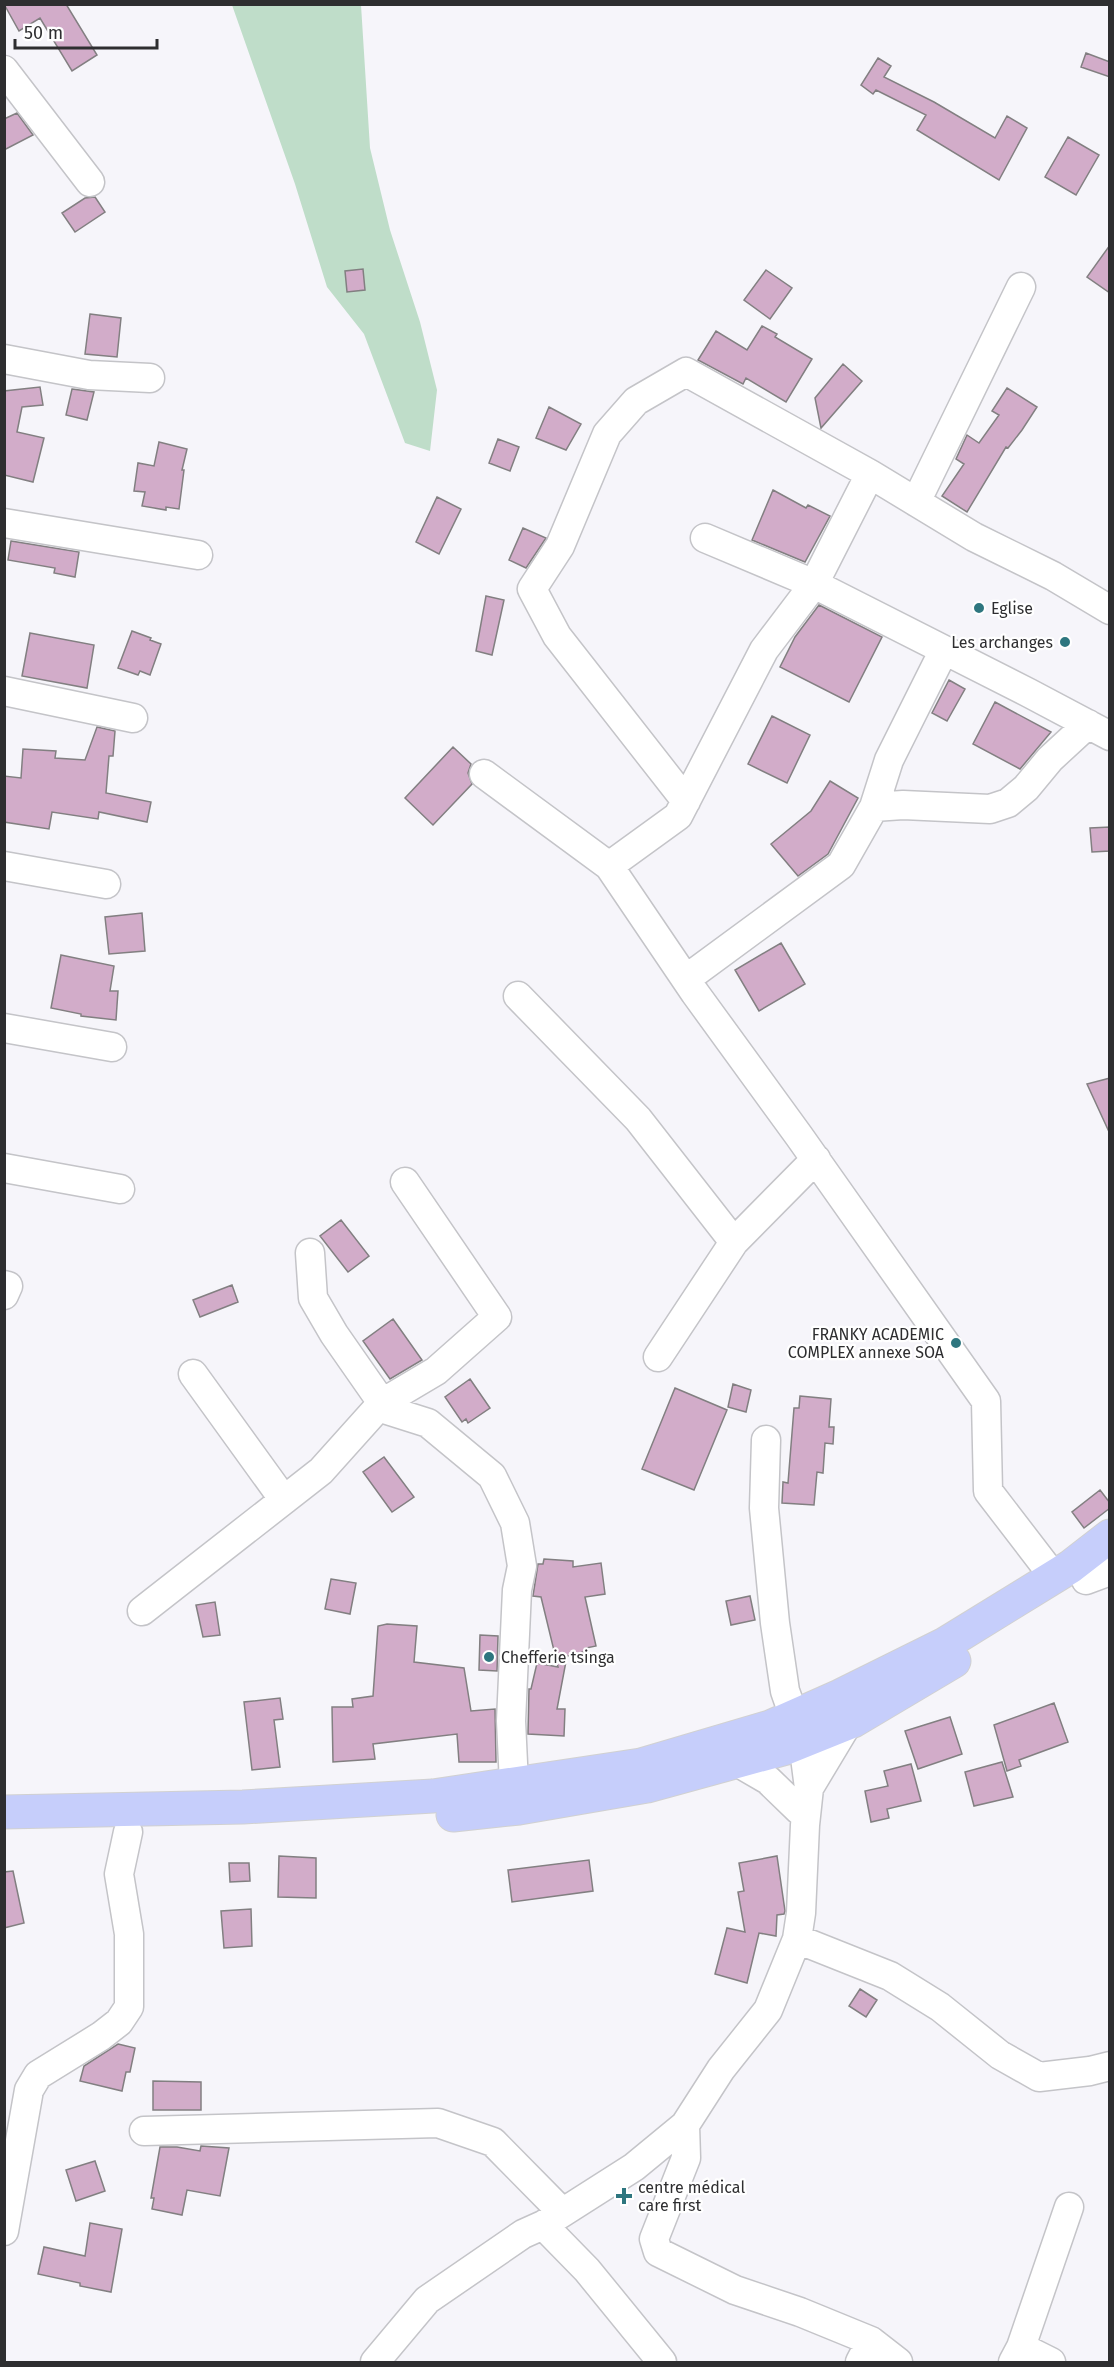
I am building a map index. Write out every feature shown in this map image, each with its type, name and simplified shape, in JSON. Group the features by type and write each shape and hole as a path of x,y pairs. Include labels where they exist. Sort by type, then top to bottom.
{"main road":[{"path":"4,1834 128,1832 384,1821 519,1808 647,1786 737,1762 790,1724 840,1696 945,1644 1054,1576 1110,1536"},
{"path":"4,1812 243,1807 433,1796 641,1765 790,1724 848,1723 1102,1571"}],"street":[{"path":"4,70 90,182"},
{"path":"916,502 1021,287"},
{"path":"4,359 88,375 150,378"},
{"path":"686,801 557,636 532,589 560,546 607,434 636,401 686,372 870,474 974,537 1053,576 1110,610"},
{"path":"609,866 678,816 764,650 814,584 870,474"},
{"path":"4,523 198,555"},
{"path":"705,538 814,584 1099,730"},
{"path":"686,979 840,865 874,807 889,760 944,650"},
{"path":"4,690 134,718"},
{"path":"874,807 903,805 990,808 1008,802 1026,788 1050,759 1099,730"},
{"path":"484,774 609,866 686,979 986,1401 988,1491 1054,1576"},
{"path":"4,866 106,884"},
{"path":"518,996 638,1119 734,1242"},
{"path":"4,1028 112,1047"},
{"path":"658,1358 734,1242 816,1159"},
{"path":"4,1168 120,1189"},
{"path":"142,1611 321,1471 382,1403 436,1371 497,1317 405,1182"},
{"path":"310,1253 314,1298 334,1334 387,1410 428,1423 492,1476 515,1523 522,1566 517,1590 510,1721 514,1784"},
{"path":"4,1286 8,1286 4,1295"},
{"path":"193,1374 284,1500"},
{"path":"375,2362 427,2300 523,2234 553,2219 634,2168 685,2126 721,2069 768,2010 796,1939 801,1913 805,1808 775,1623 764,1508 766,1440"},
{"path":"805,1808 848,1723"},
{"path":"737,1762 768,1780 805,1808"},
{"path":"4,2231 29,2090 34,2080 62,2059 101,2036 119,2022 129,2007 129,1934 119,1874 128,1832"},
{"path":"796,1939 890,1976 940,2007 1000,2055 1039,2077 1090,2071 1110,2066"},
{"path":"144,2131 438,2123 493,2142 553,2219 587,2270 662,2362"},
{"path":"685,2126 686,2158 654,2239 658,2252 735,2290 800,2312 865,2352 898,2362"},
{"path":"1051,2362 1017,2355 1069,2207"}],"green space":[{"path":"232,5 361,5 370,148 390,230 420,322 437,390 430,451 405,443 364,334 327,287 295,184"}],"building":[{"path":"4,4 66,4 97,55 72,71 40,18 19,31"},
{"path":"1086,53 1110,62 1110,77 1081,67"},
{"path":"878,58 891,66 884,77 934,102 995,138 1007,116 1027,128 999,180 917,130 926,115 876,90 873,94 861,85"},
{"path":"17,113 33,135 4,150 4,119"},
{"path":"1068,137 1099,155 1076,195 1045,177"},
{"path":"95,197 105,212 75,232 62,213 85,198"},
{"path":"1110,245 1110,293 1087,277"},
{"path":"363,269 365,290 347,292 345,271"},
{"path":"766,270 792,288 770,319 744,300"},
{"path":"90,314 121,318 117,357 85,354"},
{"path":"762,326 777,334 775,337 812,359 786,402 746,378 743,384 698,360 716,331 747,350"},
{"path":"843,364 862,381 821,428 815,398"},
{"path":"40,387 43,405 22,407 17,432 44,438 33,482 4,475 4,391"},
{"path":"1007,388 1037,407 1022,430 1008,448 1006,447 967,512 942,496 964,464 956,459 967,435 979,443 999,415 992,411"},
{"path":"72,389 94,392 87,420 66,415"},
{"path":"549,407 581,424 566,450 536,438"},
{"path":"498,439 519,447 510,471 489,463"},
{"path":"159,442 187,449 182,470 184,470 179,509 166,507 166,510 142,506 145,492 134,491 138,463 154,466"},
{"path":"773,490 806,508 808,505 830,516 805,562 752,540"},
{"path":"437,497 461,509 439,554 416,542"},
{"path":"523,528 546,538 526,568 509,560"},
{"path":"11,541 79,552 75,577 54,573 55,568 8,560"},
{"path":"486,596 504,600 492,655 476,651"},
{"path":"819,605 882,637 849,702 780,667 795,637"},
{"path":"132,631 161,644 150,675 140,671 138,675 118,668"},
{"path":"30,633 94,645 87,688 22,676"},
{"path":"949,680 965,689 947,721 932,713"},
{"path":"995,702 1051,732 1020,769 973,744"},
{"path":"772,716 810,735 787,783 748,764"},
{"path":"97,727 115,731 113,756 109,756 106,793 151,802 147,822 99,812 98,819 52,812 49,829 4,822 4,776 21,778 23,749 56,751 55,758 85,760"},
{"path":"453,747 471,764 468,773 472,784 433,825 405,798"},
{"path":"830,781 858,798 828,854 798,876 771,844 811,811"},
{"path":"1110,827 1110,851 1092,852 1090,828"},
{"path":"142,913 145,951 109,954 105,917"},
{"path":"781,943 805,984 759,1011 735,970"},
{"path":"61,955 114,966 110,991 118,991 116,1020 81,1016 81,1014 51,1008"},
{"path":"1110,1078 1110,1134 1087,1084"},
{"path":"341,1220 369,1256 348,1272 320,1236"},
{"path":"232,1285 238,1302 200,1317 193,1300"},
{"path":"393,1319 422,1360 390,1379 363,1341"},
{"path":"470,1379 490,1408 468,1423 466,1419 462,1422 445,1397"},
{"path":"733,1384 751,1390 746,1412 728,1407"},
{"path":"675,1388 727,1410 694,1490 642,1469"},
{"path":"800,1396 831,1399 829,1427 834,1427 833,1444 825,1443 823,1473 817,1472 814,1505 782,1503 783,1482 788,1483 794,1408 799,1408"},
{"path":"384,1457 414,1497 392,1512 363,1472"},
{"path":"1100,1490 1110,1503 1110,1508 1084,1528 1072,1512"},
{"path":"544,1559 573,1561 573,1567 601,1563 605,1594 585,1597 596,1646 567,1656 557,1709 565,1709 564,1736 528,1734 529,1689 531,1689 537,1663 558,1667 541,1597 533,1596 538,1564 543,1564"},
{"path":"331,1579 356,1583 350,1614 325,1609"},
{"path":"750,1596 755,1620 731,1625 726,1601"},
{"path":"215,1602 220,1635 203,1637 196,1605"},
{"path":"387,1624 417,1626 414,1662 464,1668 471,1711 495,1709 496,1762 459,1762 457,1734 373,1744 375,1759 333,1762 332,1707 353,1707 352,1699 373,1696 378,1626"},
{"path":"480,1635 498,1636 497,1671 479,1670"},
{"path":"280,1698 283,1719 274,1720 280,1767 252,1770 244,1702"},
{"path":"1054,1703 1068,1742 1019,1760 1021,1766 1007,1771 994,1725"},
{"path":"950,1717 962,1754 918,1769 905,1731"},
{"path":"1002,1762 1013,1797 974,1806 965,1772"},
{"path":"911,1764 921,1801 887,1809 889,1818 871,1822 865,1791 888,1786 884,1771"},
{"path":"279,1856 316,1858 316,1898 278,1897"},
{"path":"777,1856 785,1911 784,1914 777,1915 776,1936 759,1933 747,1983 715,1974 727,1928 745,1932 738,1892 744,1891 739,1863"},
{"path":"589,1860 593,1891 512,1902 508,1870"},
{"path":"229,1863 249,1863 250,1881 230,1882"},
{"path":"13,1871 24,1923 4,1928 4,1872"},
{"path":"251,1909 252,1946 224,1948 221,1911"},
{"path":"860,1989 877,2000 866,2017 849,2006"},
{"path":"118,2044 135,2048 130,2072 126,2072 122,2091 80,2081 84,2066"},
{"path":"153,2081 201,2082 201,2110 153,2110"},
{"path":"201,2146 229,2148 220,2196 187,2190 182,2215 152,2209 154,2198 151,2198 160,2147 200,2151"},
{"path":"95,2161 105,2191 76,2201 66,2170"},
{"path":"90,2223 122,2229 111,2292 38,2274 44,2247 85,2256"}],"place":[{"name":"Eglise","path":"979,608"},
{"name":"Les archanges","path":"1065,642"},
{"name":"FRANKY ACADEMIC COMPLEX annexe SOA","path":"956,1343"},
{"name":"Chefferie tsinga","path":"489,1657"},
{"name":"centre médical care first","path":"624,2196"}]}
